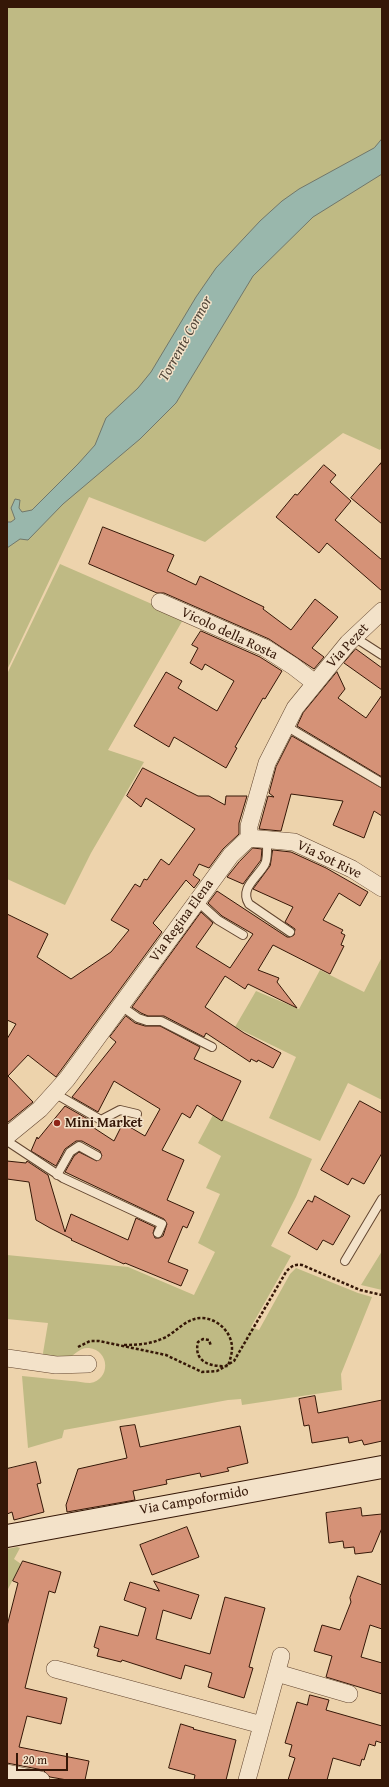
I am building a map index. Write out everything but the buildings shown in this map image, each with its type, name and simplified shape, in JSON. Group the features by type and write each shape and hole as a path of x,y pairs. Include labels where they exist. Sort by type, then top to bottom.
{"main road":[{"name":"Via Campoformido","path":"7,1536 382,1467"}],"street":[{"name":"Vicolo della Rosta","path":"160,602 265,648 294,666 315,683"},
{"name":"Via Pezet","path":"315,683 354,637 382,611"},
{"path":"249,838 249,826 267,763 295,708 315,683"},
{"name":"Via Sot Rive","path":"249,838 294,842 352,869 382,888"},
{"name":"Via Regina Elena","path":"7,1136 40,1109 54,1093 91,1047 231,855 249,838"},
{"path":"7,1358 56,1365 88,1364"},
{"path":"247,1780 281,1656"},
{"path":"55,1669 262,1725"},
{"path":"277,1673 348,1694"},
{"path":"7,1773 41,1780"}],"lane":[{"path":"354,637 382,655"},
{"path":"286,726 382,784"},
{"path":"267,839 266,863 246,889 246,898 250,904 290,932"},
{"path":"197,901 218,920 243,935"},
{"path":"121,1006 138,1018 147,1021 161,1021 212,1047"},
{"path":"54,1093 101,1120 120,1110 137,1114"},
{"path":"7,1142 57,1174 162,1224 158,1233"},
{"path":"57,1174 70,1152 79,1146 97,1156"},
{"path":"345,1261 382,1198"}],"path":[{"path":"77,1347 90,1341 117,1345 166,1355 202,1372 217,1371 228,1366 239,1354 286,1272 296,1264 302,1265 360,1290 382,1295"},
{"path":"117,1345 140,1345 154,1342 168,1336 189,1322 201,1318 215,1322 224,1328 230,1337 232,1351 228,1366"},
{"path":"211,1346 209,1340 202,1339 198,1342 196,1350 207,1364 228,1366"}],"shaded area":[{"path":"7,7 382,7 382,447 380,450 343,433 205,542 89,497 7,670"},
{"path":"60,564 184,618 108,750 144,762 91,853 65,905 7,879 7,674"},
{"path":"382,957 382,1100 348,1083 320,1141 269,1118 296,1057 235,1027 256,991 299,1009 320,970 364,992"},
{"path":"213,1115 312,1159 296,1197 271,1246 291,1256 251,1327 259,1330 290,1274 296,1268 358,1293 372,1297 341,1374 342,1390 242,1405 241,1399 228,1400 64,1430 62,1438 28,1448 22,1376 90,1383 97,1381 102,1377 105,1365 101,1354 96,1350 89,1348 82,1349 67,1358 42,1359 48,1323 7,1319 7,1255 128,1267 194,1295 215,1252 198,1243 220,1194 206,1188 221,1156 198,1143"},
{"path":"382,1251 382,1290 361,1285"},
{"path":"17,1547 20,1548 14,1559 21,1564 7,1591 7,1549"}],"water":[{"name":"Torrente Cormor","path":"382,139 382,174 313,217 253,276 176,403 140,439 63,504 28,540 20,539 7,548 7,522 11,522 15,519 11,508 15,499 20,500 19,508 22,512 32,510 95,445 106,418 138,388 151,372 196,297 216,268 260,221 282,201 299,189 374,148"}],"place":[{"name":"Mini Market","path":"57,1123"}]}
